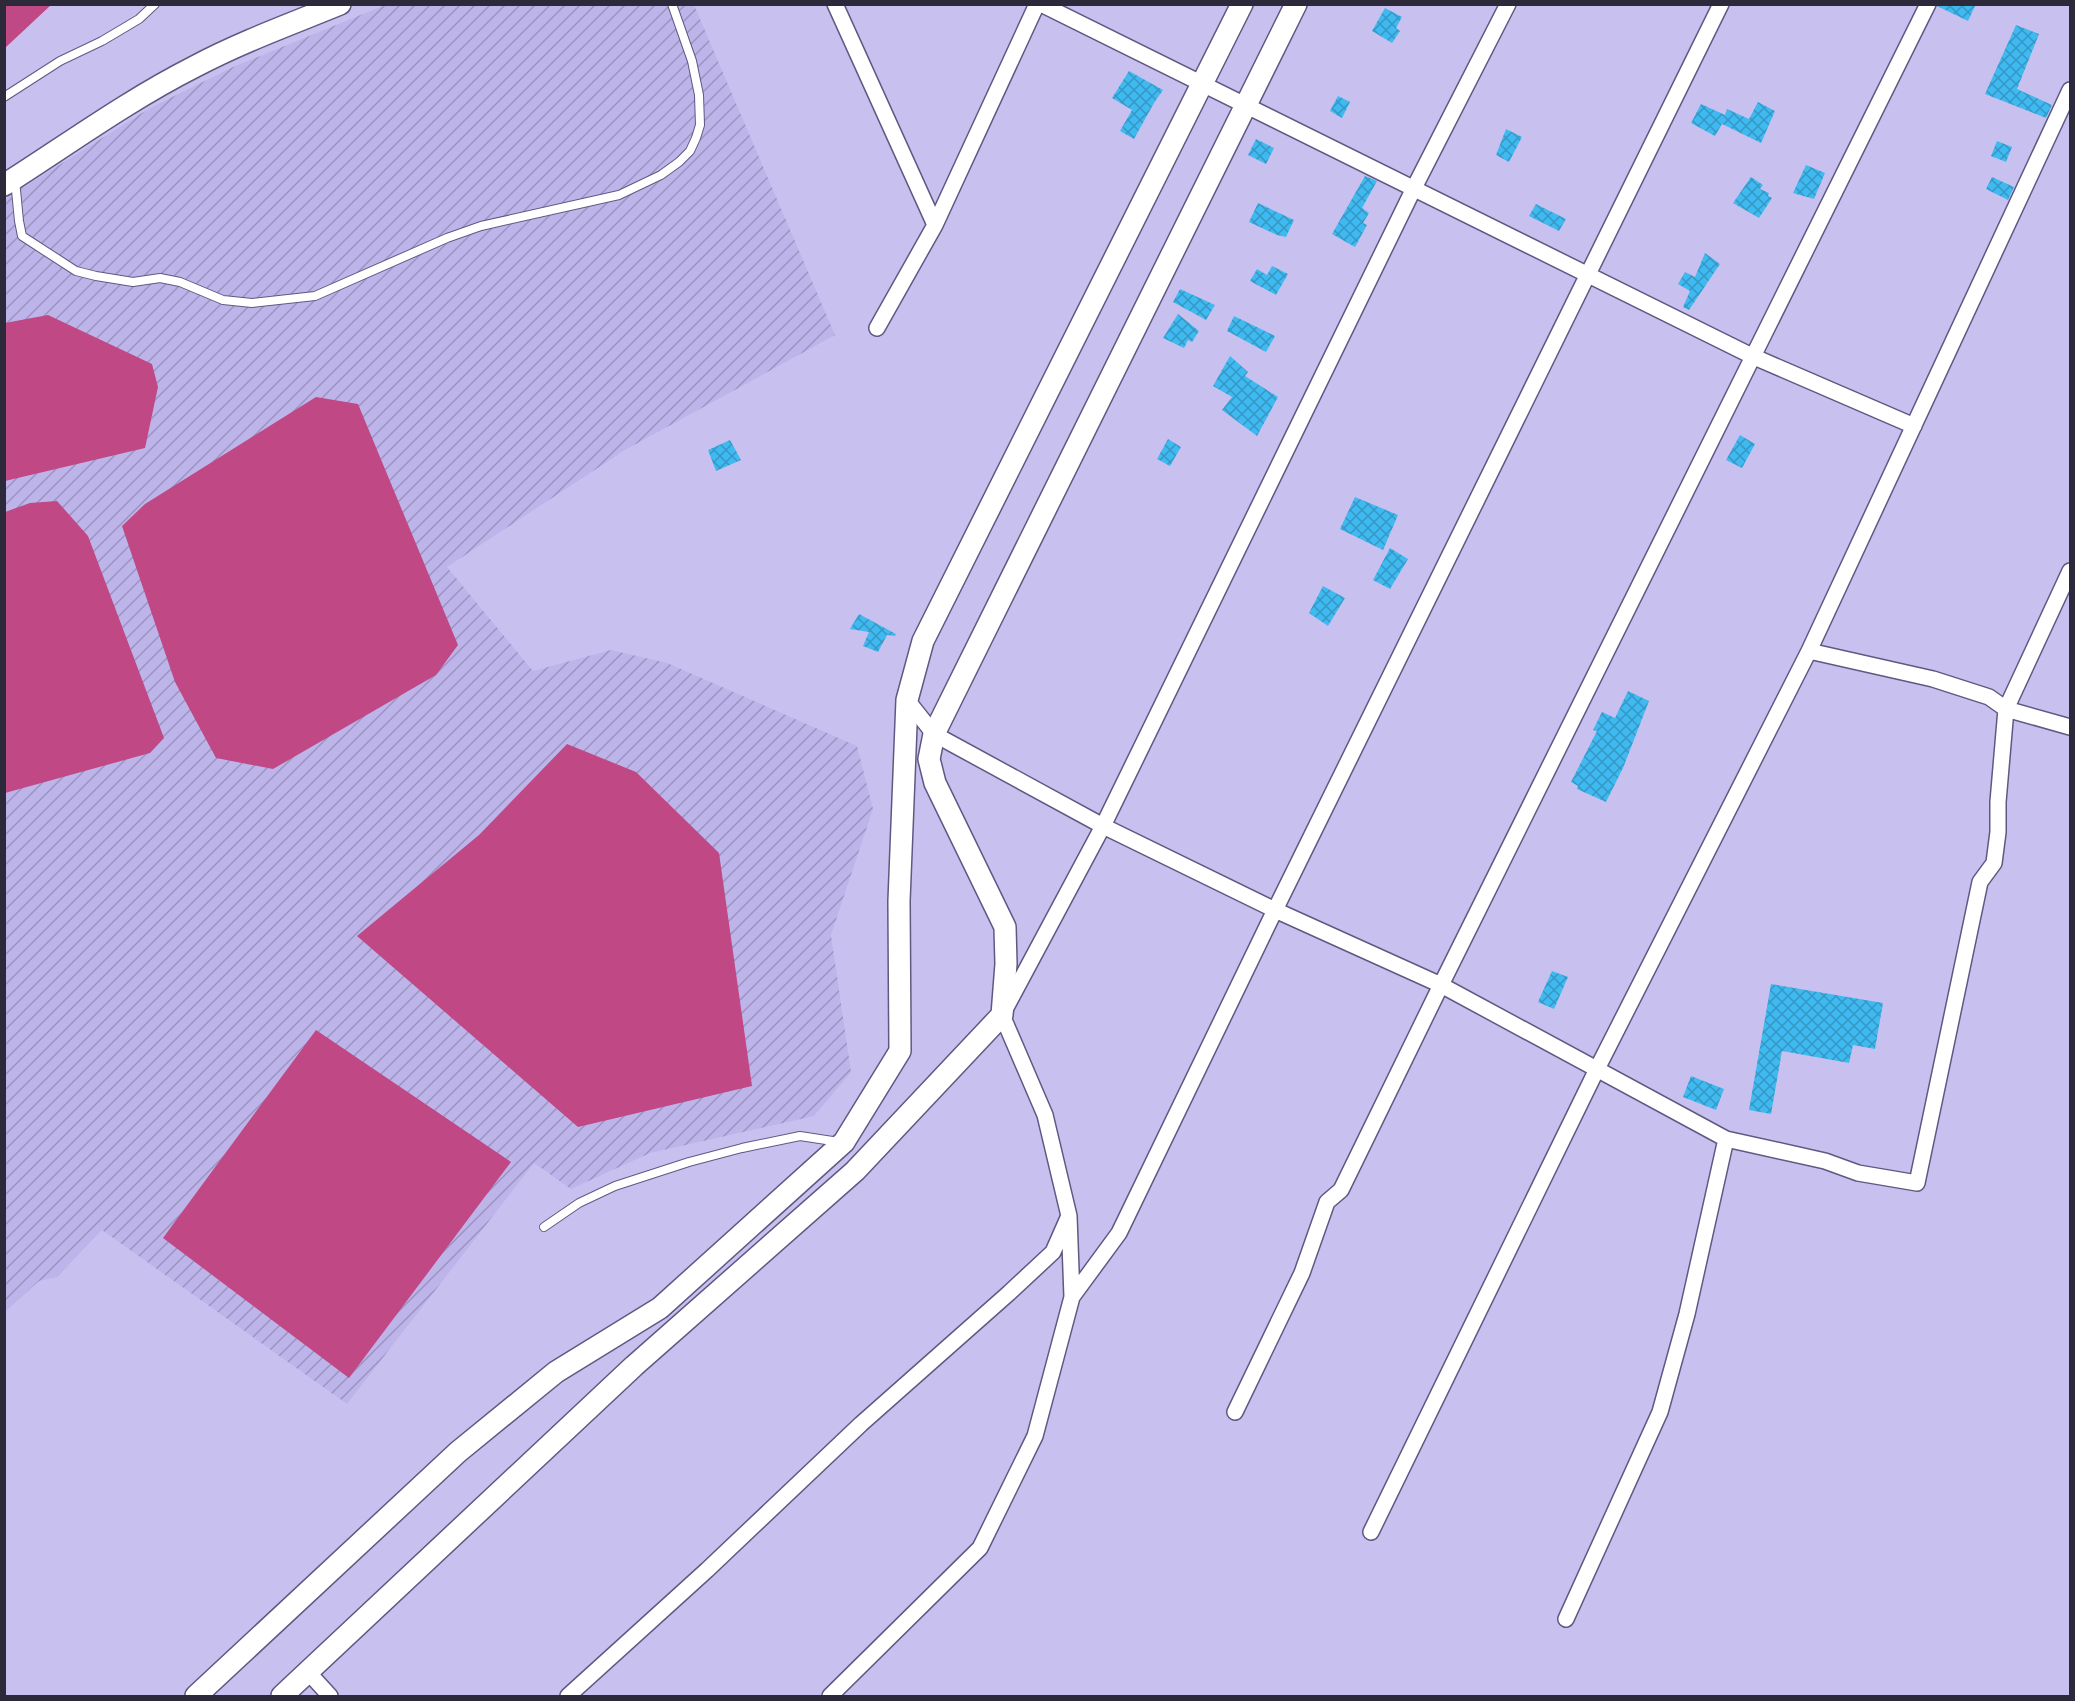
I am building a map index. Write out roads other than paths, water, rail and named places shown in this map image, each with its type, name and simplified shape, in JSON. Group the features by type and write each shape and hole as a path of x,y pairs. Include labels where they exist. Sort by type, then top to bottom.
{"street":[{"path":"10,182 113,113 193,67 246,41 340,4"},
{"path":"835,4 935,225"},
{"path":"877,328 935,225 1039,4 1752,356 1914,426"},
{"path":"196,1696 458,1452 556,1372 660,1308 844,1142 900,1051 899,902 907,700 923,641 1204,84 1242,4"},
{"path":"830,1696 855,1674 980,1548 1035,1436 1072,1297 1069,1216 1045,1115 1002,1016 1005,927 935,783 929,759 934,734 1296,4"},
{"path":"282,1696 634,1366 855,1171 1002,1016 1103,826 1414,189 1508,4"},
{"path":"1072,1297 1119,1233 1275,909 1721,4"},
{"path":"1235,1412 1302,1273 1327,1202 1341,1190 1928,4"},
{"path":"1371,1532 1598,1069 1809,651 2070,90"},
{"path":"907,700 934,734 1103,826 1275,909 1441,985 1726,1139 1825,1161 1858,1173 1917,1183 1980,882 1994,862 2006,709 2070,571"},
{"path":"1809,651 1933,679 1989,697 2006,709 2070,727"},
{"path":"1566,1619 1660,1412 1687,1314 1726,1139"},
{"path":"568,1696 707,1570 869,1416 1053,1252 1069,1216"},
{"path":"308,1672 330,1696"},
{"path":"847,1696 855,1674"}],"lane":[{"path":"4,97 60,61 102,41 140,19 155,4"},
{"path":"10,182 22,236 76,271 133,282 160,278 180,282 223,300 252,303 315,296 447,238 481,226 619,195 650,181 679,162 690,151 696,138 700,113 692,61 672,4"},
{"path":"544,1227 579,1203 615,1186 689,1162 800,1136 844,1142"}]}
